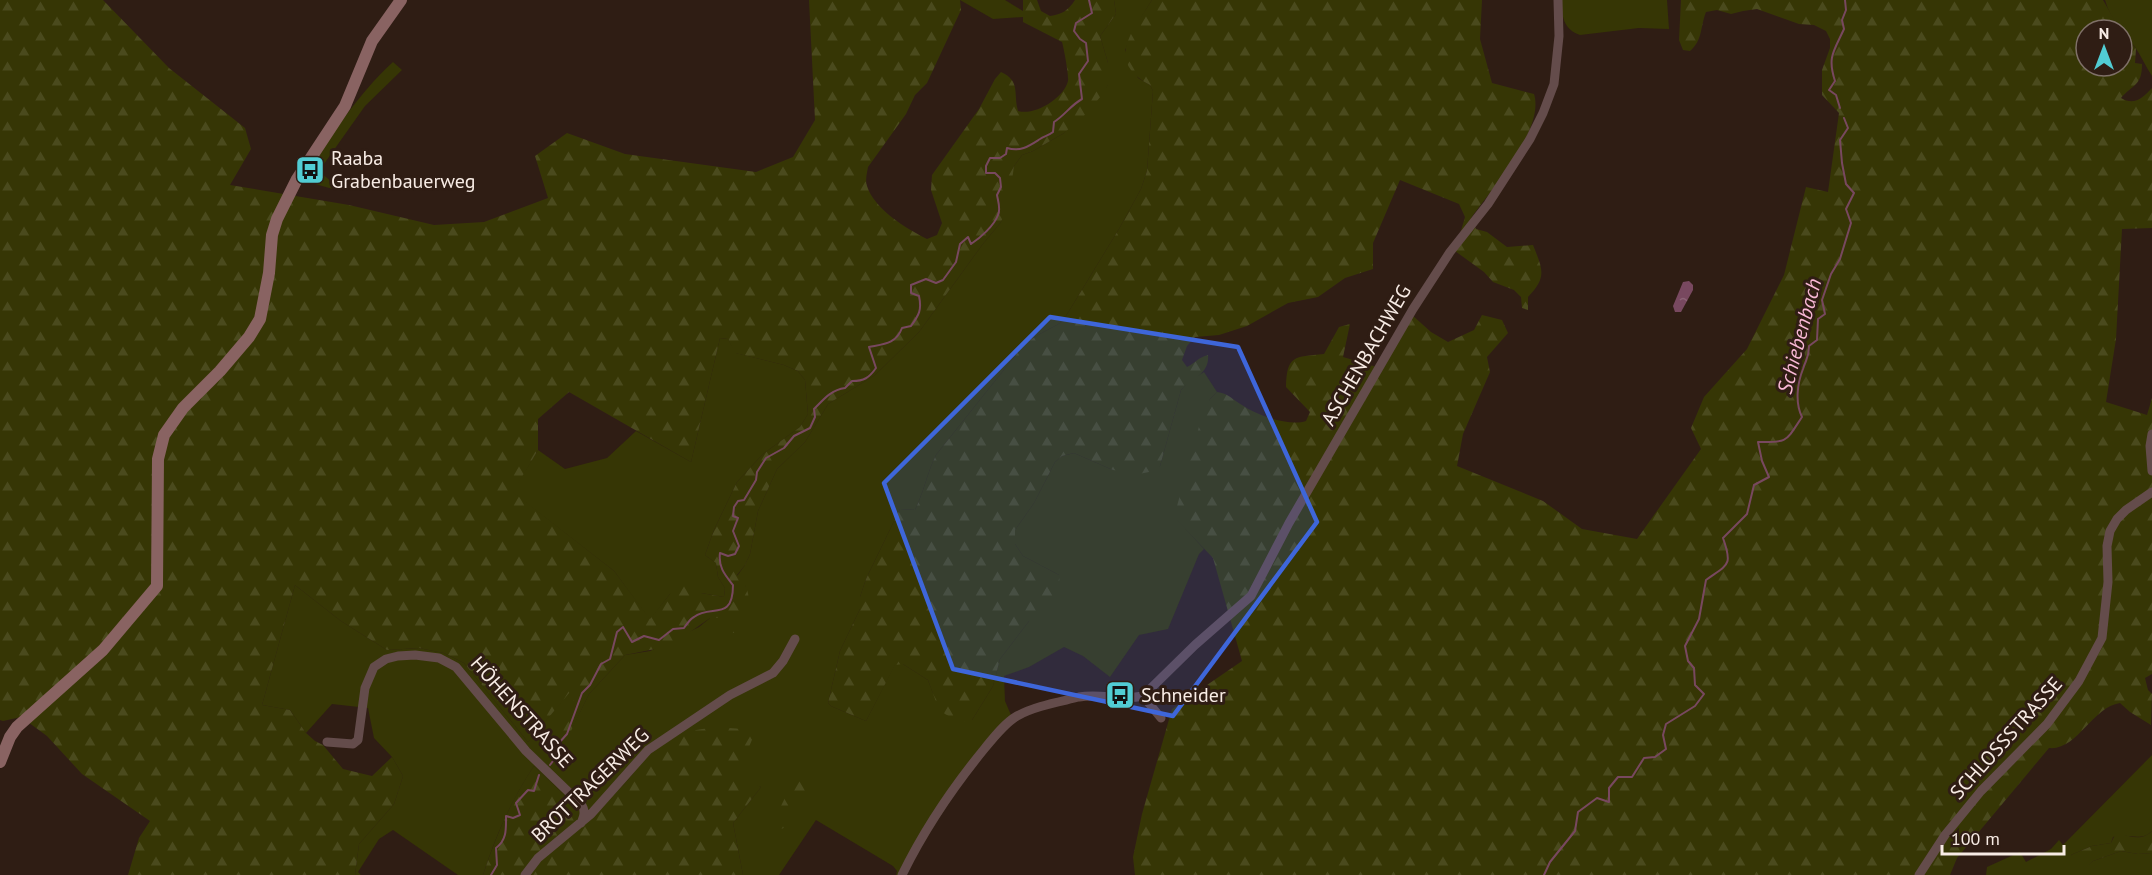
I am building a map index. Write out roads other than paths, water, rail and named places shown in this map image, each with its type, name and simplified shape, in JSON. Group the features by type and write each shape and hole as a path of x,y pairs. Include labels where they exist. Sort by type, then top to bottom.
{"street":[{"path":"0,762 17,727 103,650 157,586 158,459 164,435 183,408 220,371 249,337 260,319 269,273 272,235 280,210 297,179 345,106 372,41 402,0"},
{"name":"ASCHENBACHWEG","path":"1143,696 1195,645 1251,596 1289,523 1413,309 1450,252 1488,204 1530,139 1544,113 1554,84 1559,46 1558,0"},
{"path":"2152,434 2150,446 2152,471"},
{"name":"SCHLOSSSTRASSE","path":"1919,875 1945,835 1981,791 2047,724 2079,681 2102,638 2108,582 2107,546 2110,531 2126,510 2152,492"},
{"name":"BROTTRAGERWEG","path":"525,875 538,858 581,823 648,750 729,695 772,672 783,661 795,639"},
{"name":"HÖHENSTRASSE","path":"327,742 353,744 358,740 365,688 371,672 378,663 398,656 415,655 439,658 456,667 526,751 581,804 585,815 581,823"},
{"path":"902,875 952,792 991,741 1012,719 1031,710 1084,696 1143,696 1161,718"}],"water":[{"path":"1689,281 1693,285 1693,290 1681,312 1675,312 1673,306 1683,282"}],"waterway":[{"path":"550,765 556,757 558,744 567,734 582,693 590,685 601,664 610,659 617,632 623,627 632,642 644,636 659,640 673,629 684,628 691,619 701,613 720,610 729,604 733,585 723,570 720,553 728,556 735,554 739,546 733,531 738,518 733,516 734,507 738,501 744,500 766,458 784,448 794,436 810,428 815,417 814,409 821,402 832,393 845,388 852,381 868,377 876,368 869,347 889,342 902,328 911,326 920,309 919,296 911,293 911,285 926,279 936,283 943,280 956,262 960,244 968,237 971,244 996,219 999,213 997,195 1001,187 1000,178 995,173 986,173 986,166 990,158 1000,158 1006,154 1007,148 1025,148 1053,132 1054,122 1082,99 1079,74 1088,61 1086,43 1074,31 1076,23 1092,13 1089,0"},
{"name":"Schiebenbach","path":"1840,108 1836,95 1829,90 1835,81 1832,60 1844,29 1842,20 1846,10 1845,0"},
{"name":"Schiebenbach","path":"1544,875 1550,862 1575,831 1578,812 1597,798 1609,802 1609,788 1618,777 1632,777 1644,758 1655,757 1666,749 1663,735 1666,724 1695,706 1704,694 1695,685 1694,668 1688,661 1685,646 1699,619 1706,580 1724,567 1728,559 1723,538 1747,514 1754,485 1769,477 1762,461 1758,442 1775,442 1785,439 1802,417 1798,400 1799,381 1809,346 1817,340 1818,319 1825,314 1822,300 1831,274 1840,259 1851,223 1846,209 1854,193 1846,184 1840,140 1848,128 1844,118"},
{"path":"491,875 497,865 496,848 505,834 506,816 513,818 520,815 516,803 528,790 534,791 539,775"}],"place":[{"name":"Raaba Grabenbauerweg","path":"310,170"},
{"name":"Schneider","path":"1120,695"}]}
